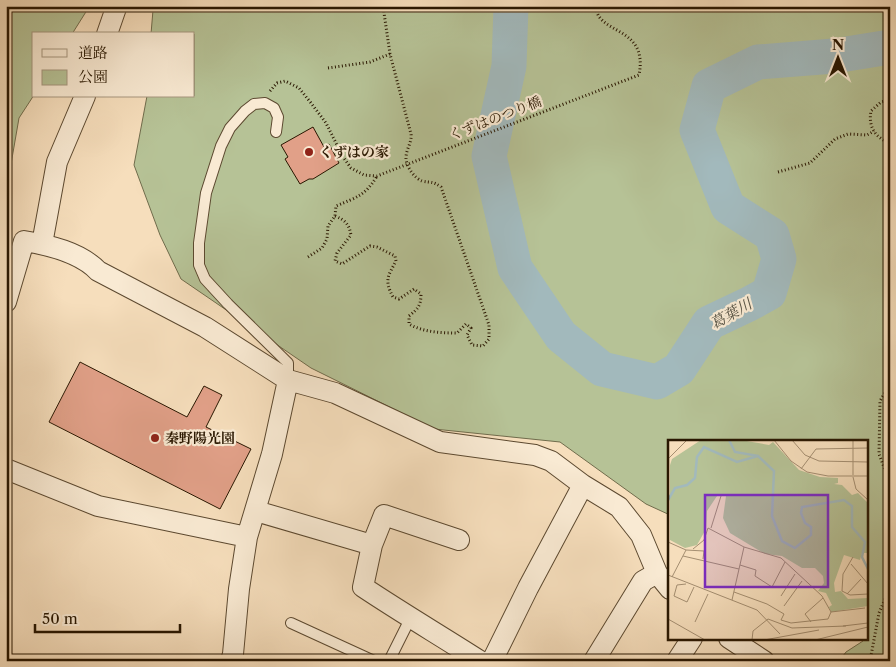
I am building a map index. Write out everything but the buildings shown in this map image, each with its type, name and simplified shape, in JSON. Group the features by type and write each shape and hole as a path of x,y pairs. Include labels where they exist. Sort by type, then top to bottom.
{"street":[{"path":"108,32 116,8"},
{"path":"42,244 56,162 84,98"},
{"path":"6,302 24,241 42,244 88,261 98,271 205,327 288,380 336,393 440,442 536,455 551,461 583,485 619,507 641,536 657,572 668,586"},
{"path":"231,661 247,537 272,454 288,380"},
{"path":"6,469 98,506 247,537"},
{"path":"492,661 528,588 583,485"},
{"path":"256,511 372,545"},
{"path":"460,540 384,515 372,545 363,587 410,619 423,624 480,661"},
{"path":"594,661 643,581 657,572"},
{"path":"677,661 691,640"},
{"path":"733,640 764,661"}],"lane":[{"path":"276,132 278,117 274,108 265,103 254,104 230,128 221,146 206,193 199,243 199,265 205,279 211,286 288,363 288,380"},
{"path":"389,661 410,619"},
{"path":"291,623 374,661"}],"path":[{"path":"336,216 350,226 350,234 336,253 335,261 342,264 370,246 377,247 395,256 396,261 388,275 387,281 393,297 399,299 414,289 421,294 421,304 409,316 409,324 415,328 442,334 457,334 466,324 471,328 467,335 472,345 484,346 489,339 489,325 441,187 434,182 421,180 411,171 406,159 408,147 412,140 390,54 383,6"},
{"name":"くずはのつり橋","path":"377,176 639,75 640,65 632,39 599,19 596,6"},
{"path":"328,68 370,62 390,54"},
{"path":"265,103 271,89 277,83 284,82 298,88 326,123 343,157 351,168 364,175 377,176 364,194 336,206 336,216 328,226 327,239 322,248 308,257"},
{"path":"890,100 881,102 871,111 869,122 874,131 884,141 890,143"},
{"path":"778,172 810,163 835,139 848,134 867,135 874,131"},
{"path":"890,384 880,401 878,454 890,483"},
{"path":"870,661 878,613 890,586"}],"green space":[{"path":"6,6 890,6 890,661 839,661 846,652 863,640 868,640 868,440 668,440 668,514 646,504 560,442 434,429 311,368 181,279 160,235 134,165 147,98 195,98 195,32 151,32 153,10 89,7 73,32 32,32 32,98 19,118 7,187 9,247 6,254"}],"waterway":[{"name":"葛葉川","path":"511,6 509,66 489,156 515,268 561,336 602,369 657,382 679,369 709,323 769,293 779,259 772,235 728,207 697,130 709,86 758,62 834,56 890,47"}],"place":[{"name":"くずはの家","path":"309,152"},
{"name":"秦野陽光園","path":"155,438"}]}
